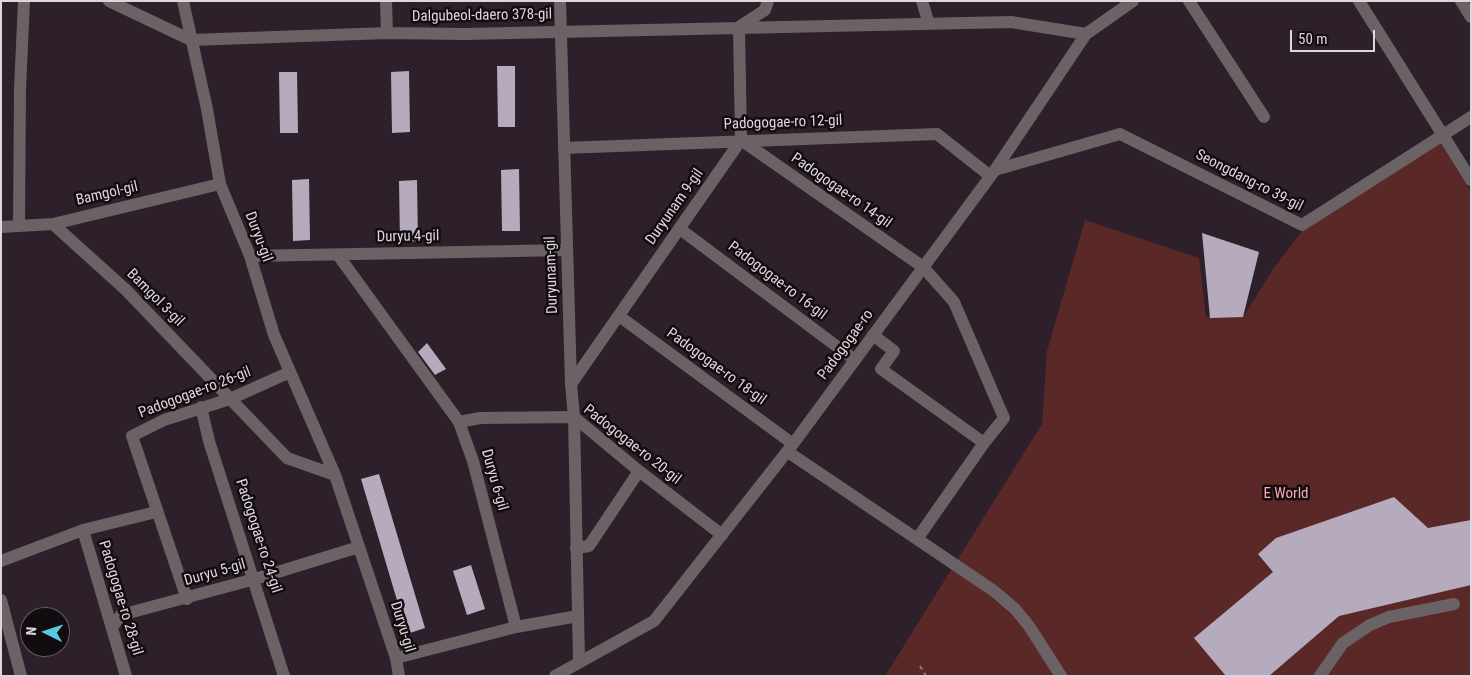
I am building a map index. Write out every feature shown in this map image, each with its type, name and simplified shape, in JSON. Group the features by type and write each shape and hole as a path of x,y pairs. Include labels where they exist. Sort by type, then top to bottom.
{"street":[{"path":"19,226 20,88 24,1"},
{"name":"Dalgubeol-daero 378-gil","path":"109,1 191,40 387,33 465,34 1011,22 1086,34"},
{"name":"Duryu-gil","path":"184,1 207,109 220,184 250,256 274,335 335,475 396,658 399,676"},
{"path":"386,1 387,33"},
{"name":"Duryunam-gil","path":"560,1 571,384 574,417 579,662"},
{"path":"741,140 739,27 765,10 768,1"},
{"path":"922,1 929,24"},
{"name":"Padogogae-ro","path":"555,676 654,621 790,448 873,336 992,172 1086,34 1133,1"},
{"path":"1189,1 1264,117"},
{"path":"1359,1 1471,180"},
{"path":"1461,1 1471,17"},
{"name":"Seongdang-ro 39-gil","path":"992,172 1120,134 1302,225 1471,117"},
{"name":"Padogogae-ro 12-gil","path":"564,148 937,134 992,172"},
{"name":"Duryunam 9-gil","path":"571,384 741,140"},
{"name":"Padogogae-ro 14-gil","path":"741,140 923,268 954,302 1004,418 984,443"},
{"name":"Bamgol-gil","path":"1,227 53,224 220,184"},
{"name":"Bamgol 3-gil","path":"53,224 126,290 230,399"},
{"name":"Padogogae-ro 16-gil","path":"680,229 855,360"},
{"name":"Duryu 4-gil","path":"250,256 567,250"},
{"name":"Duryu 6-gil","path":"338,255 459,422 472,461 516,626"},
{"name":"Padogogae-ro 18-gil","path":"619,316 790,448 916,539 994,591 1015,608 1061,676"},
{"path":"873,336 894,350 881,369 984,443 916,539"},
{"name":"Padogogae-ro 26-gil","path":"187,598 156,512 132,436 164,420 230,399 290,372"},
{"path":"230,399 287,458 335,475"},
{"name":"Padogogae-ro 24-gil","path":"201,407 209,442 255,579 284,676"},
{"name":"Padogogae-ro 20-gil","path":"459,422 480,418 574,417 639,472 722,535"},
{"path":"576,548 589,546 639,472"},
{"path":"1,561 83,530 156,512"},
{"name":"Padogogae-ro 28-gil","path":"83,530 113,626 126,676"},
{"name":"Duryu 5-gil","path":"113,626 121,616 255,579 359,547"},
{"path":"1,600 21,676"},
{"path":"1320,676 1343,644 1370,625 1402,614 1454,604"},
{"path":"396,658 516,626 578,616"}],"path":[{"path":"920,666 926,676"}],"green space":[{"name":"E World","path":"1440,143 1471,191 1471,676 885,676 1042,424 1047,351 1085,220 1199,258 1206,317 1244,316 1273,269 1303,230"}],"building":[{"path":"497,66 515,66 515,127 498,127"},
{"path":"409,71 410,132 392,133 391,72"},
{"path":"279,72 297,72 298,133 280,133"},
{"path":"519,169 520,231 502,231 501,170"},
{"path":"309,179 310,240 293,241 292,180"},
{"path":"417,180 418,241 400,242 399,181"},
{"path":"1202,233 1259,252 1243,317 1210,318"},
{"path":"427,343 446,369 435,375 418,352"},
{"path":"379,474 425,628 407,634 361,479"},
{"path":"1394,497 1428,528 1471,520 1471,585 1339,616 1269,676 1226,676 1194,638 1273,572 1258,554 1276,538"},
{"path":"471,565 485,609 467,615 453,571"}]}
